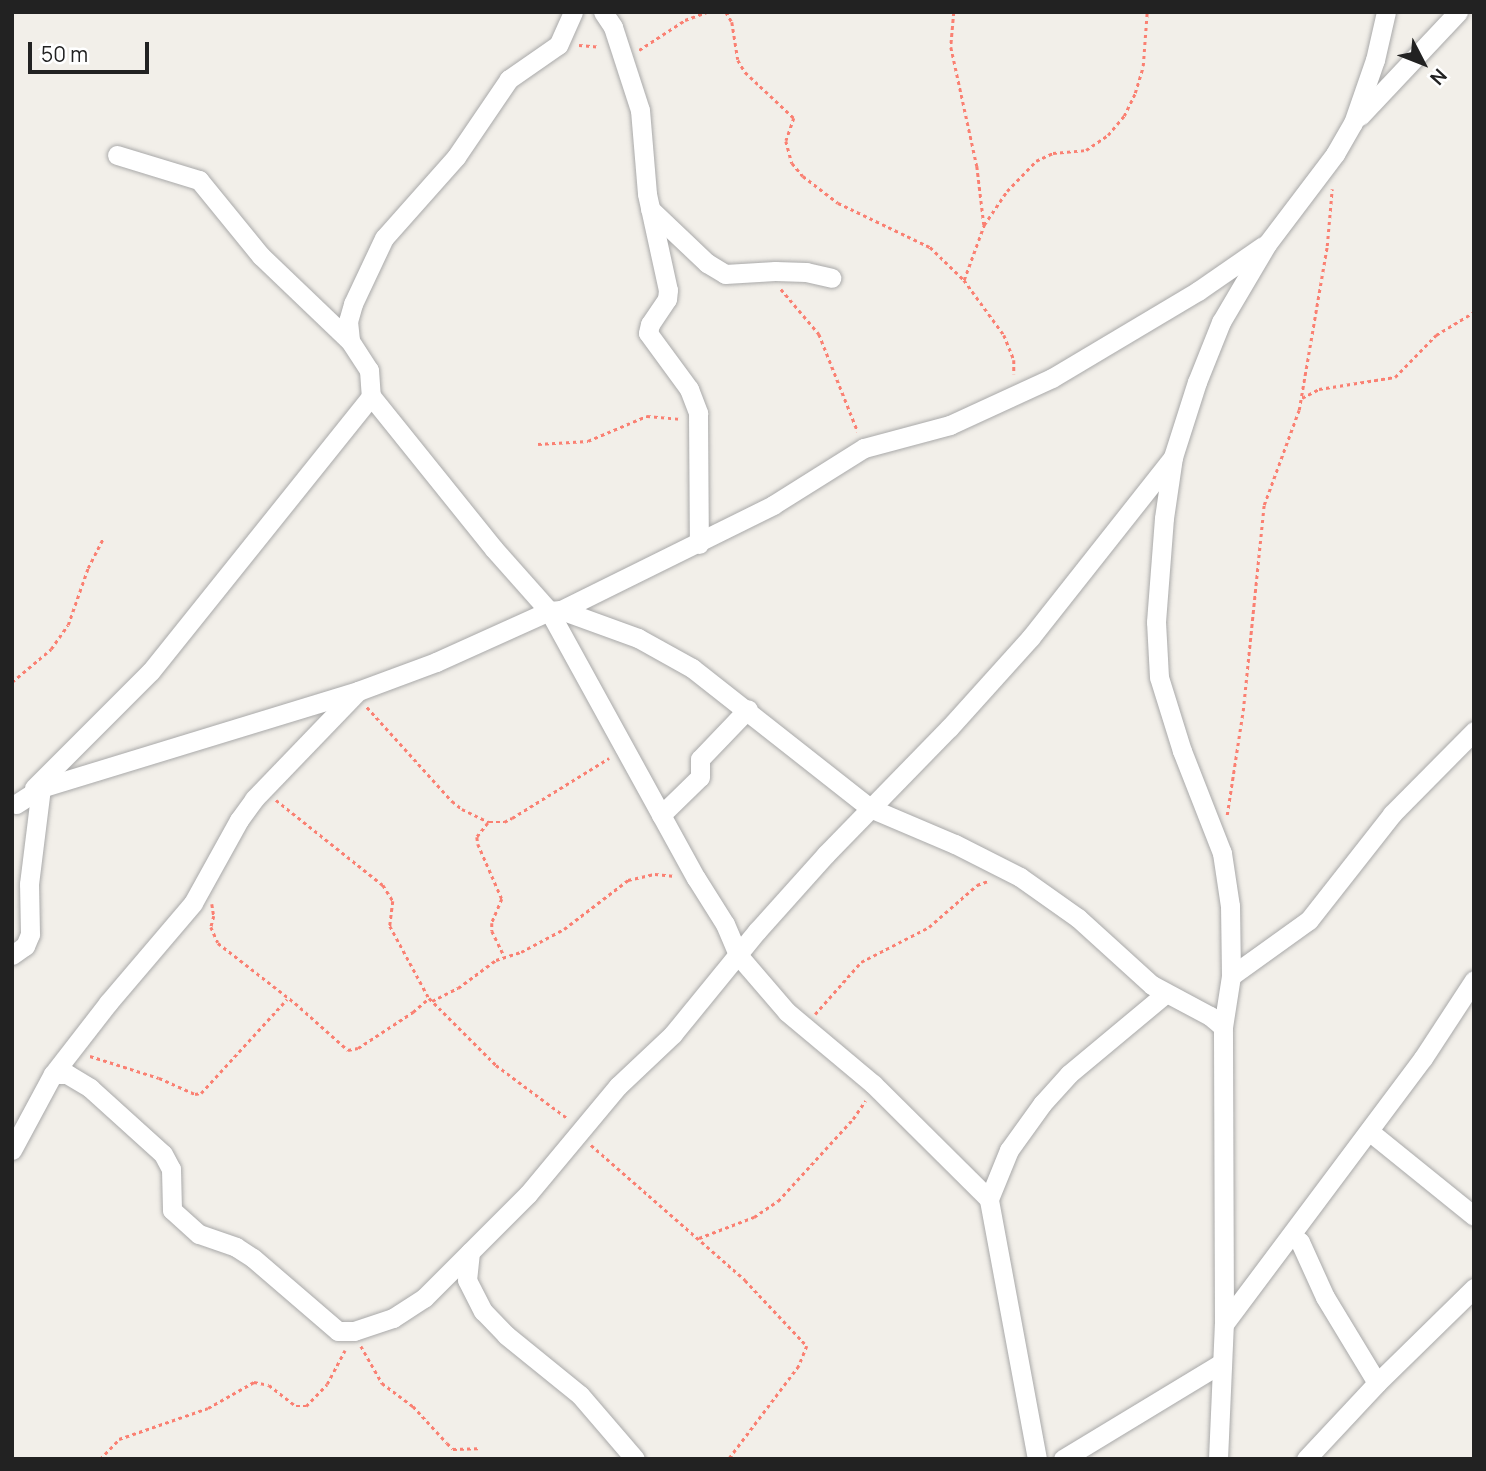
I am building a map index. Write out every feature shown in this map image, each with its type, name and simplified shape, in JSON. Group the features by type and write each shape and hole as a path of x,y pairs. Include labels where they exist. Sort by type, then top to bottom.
{"street":[{"path":"350,341 348,321 384,238 456,157 509,79 558,45 573,12"},
{"path":"603,12 612,27 640,110 650,209 668,290 667,299 648,333 696,401 699,425 699,544"},
{"path":"1218,1459 1220,1364 1224,1324 1223,1027 1231,976 1230,906 1222,853 1182,751 1159,677 1156,652 1164,519 1173,457 1197,382 1222,321 1266,244 1335,154 1353,123 1375,60 1387,12"},
{"path":"1353,123 1458,12"},
{"path":"117,155 199,180 261,256 350,341 369,370 371,396 494,549 555,611 622,745 696,878 725,924 738,955 802,1025 873,1084 989,1199"},
{"path":"650,209 707,263 725,274 806,272 831,278"},
{"path":"14,806 41,788 356,693 436,663 555,611 699,544 773,505 864,449 950,425 1052,378 1198,291 1266,244"},
{"path":"14,806 151,671 371,396"},
{"path":"53,1073 67,1074 90,1088 163,1154 171,1170 172,1210 181,1221 209,1240 236,1247 253,1258 331,1327 352,1335 393,1318 424,1298 528,1194 618,1086 673,1034 738,955 870,808 949,728 1031,637 1173,457"},
{"path":"555,611 638,638 692,668 748,709 870,808 955,844 1030,884 1078,918 1165,994 1210,1016 1223,1027"},
{"path":"12,1150 53,1073 198,897 239,820 261,793 356,693"},
{"path":"661,815 700,777 700,759 748,709"},
{"path":"1231,976 1309,920 1392,814 1474,731"},
{"path":"12,956 25,946 30,934 29,884 41,788"},
{"path":"1224,1324 1439,1035 1474,980"},
{"path":"1037,1459 989,1199 1009,1150 1042,1104 1069,1074 1165,994"},
{"path":"1369,1131 1474,1216"},
{"path":"1291,1235 1300,1242 1325,1297 1377,1383"},
{"path":"470,1252 467,1280 483,1311 506,1335 580,1395 635,1459"},
{"path":"1306,1459 1377,1383 1474,1289"},
{"path":"1063,1459 1220,1364"}],"path":[{"path":"558,45 611,49 621,59 656,41 685,20 707,12"},
{"path":"726,12 732,22 738,60 745,72 794,118 786,141 792,163 803,176 838,203 930,247 964,280 1004,335 1014,360 1015,395"},
{"path":"954,12 951,47 980,180 984,225"},
{"path":"964,280 984,225 1007,191 1036,161 1053,153 1086,150 1108,135 1124,116 1135,93 1143,66 1147,12"},
{"path":"1222,853 1243,711 1264,505 1301,398 1327,246 1335,154"},
{"path":"778,286 819,334 864,449"},
{"path":"1301,398 1319,389 1359,385 1395,377 1436,335 1474,312"},
{"path":"538,444 588,440 647,416 683,419 699,425"},
{"path":"12,682 43,657 68,625 88,568 103,539"},
{"path":"356,693 452,801 488,822 508,820 570,785 615,754 622,745"},
{"path":"261,793 283,803 366,870 389,893 393,901 390,926 430,1000 496,1065 555,1108 578,1132 745,1280 807,1346 799,1366 729,1459"},
{"path":"488,822 477,837 502,899 492,931 504,956"},
{"path":"198,897 209,899 214,907 211,927 218,943 348,1050 358,1048 430,1000 504,956 533,947 564,929 614,888 638,876 655,874 696,878"},
{"path":"802,1025 861,962 929,927 977,885 992,880"},
{"path":"69,1054 96,1057 159,1078 183,1090 201,1093 288,998"},
{"path":"699,1238 754,1217 778,1201 853,1119 873,1084"},
{"path":"100,1459 119,1439 208,1408 254,1382 270,1385 296,1406 306,1406 327,1384 352,1335 366,1351 382,1383 413,1406 447,1443 453,1448 478,1448"}]}
